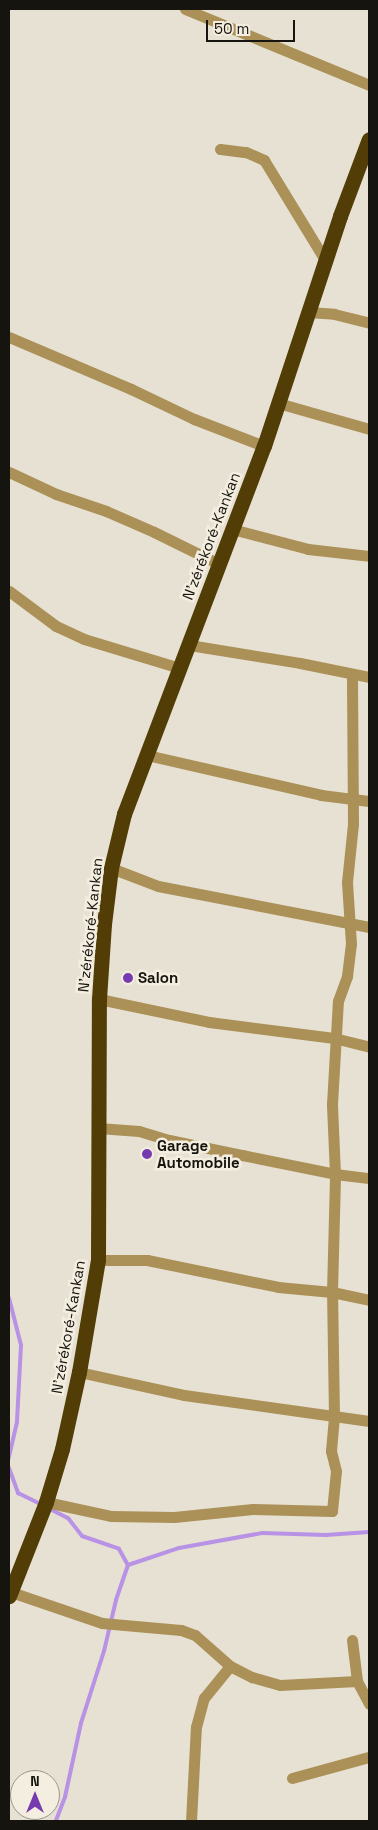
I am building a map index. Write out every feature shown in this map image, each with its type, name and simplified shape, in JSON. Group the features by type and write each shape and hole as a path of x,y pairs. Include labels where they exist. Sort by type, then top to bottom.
{"highway":[{"name":"N'zérékoré-Kankan","path":"10,1594 46,1502 62,1448 79,1372 98,1260 99,999 104,924 111,868 124,814 264,446 325,260 369,141"}],"street":[{"path":"185,9 369,85"},
{"path":"220,149 246,152 264,160 278,186 325,260"},
{"path":"308,312 334,314 369,324"},
{"path":"9,337 132,389 194,418 264,446"},
{"path":"278,403 369,429"},
{"path":"9,472 56,494 106,511 220,564"},
{"path":"232,529 308,549 369,556"},
{"path":"9,591 56,626 84,639 180,668"},
{"path":"189,644 369,677"},
{"path":"46,1502 111,1516 174,1517 253,1509 332,1511 336,1471 331,1451 334,1416 332,1292 335,1174 332,1104 334,1038 338,1002 347,976 351,924 347,882 353,799 352,674"},
{"path":"147,755 321,795 369,801"},
{"path":"111,868 158,886 369,927"},
{"path":"99,999 209,1022 334,1038 369,1047"},
{"path":"98,1128 139,1131 178,1142 335,1174 369,1178"},
{"path":"98,1260 147,1260 278,1287 332,1292 369,1300"},
{"path":"79,1372 184,1396 369,1421"},
{"path":"10,1594 102,1624 181,1630 195,1635 230,1666 252,1677 280,1685 357,1681"},
{"path":"352,1640 357,1681 369,1704"},
{"path":"191,1821 196,1727 204,1698 230,1666"},
{"path":"292,1778 369,1757"}],"waterway":[{"path":"9,1298 21,1345 17,1422 9,1458"},
{"path":"9,1468 18,1493 41,1504"},
{"path":"48,1508 68,1518 82,1536 119,1549 128,1565 116,1600 104,1651 81,1723 65,1797 56,1821"},
{"path":"128,1565 179,1548 262,1533 326,1535 369,1532"}],"place":[{"name":"Salon","path":"128,978"},
{"name":"Garage Automobile","path":"147,1154"}]}
